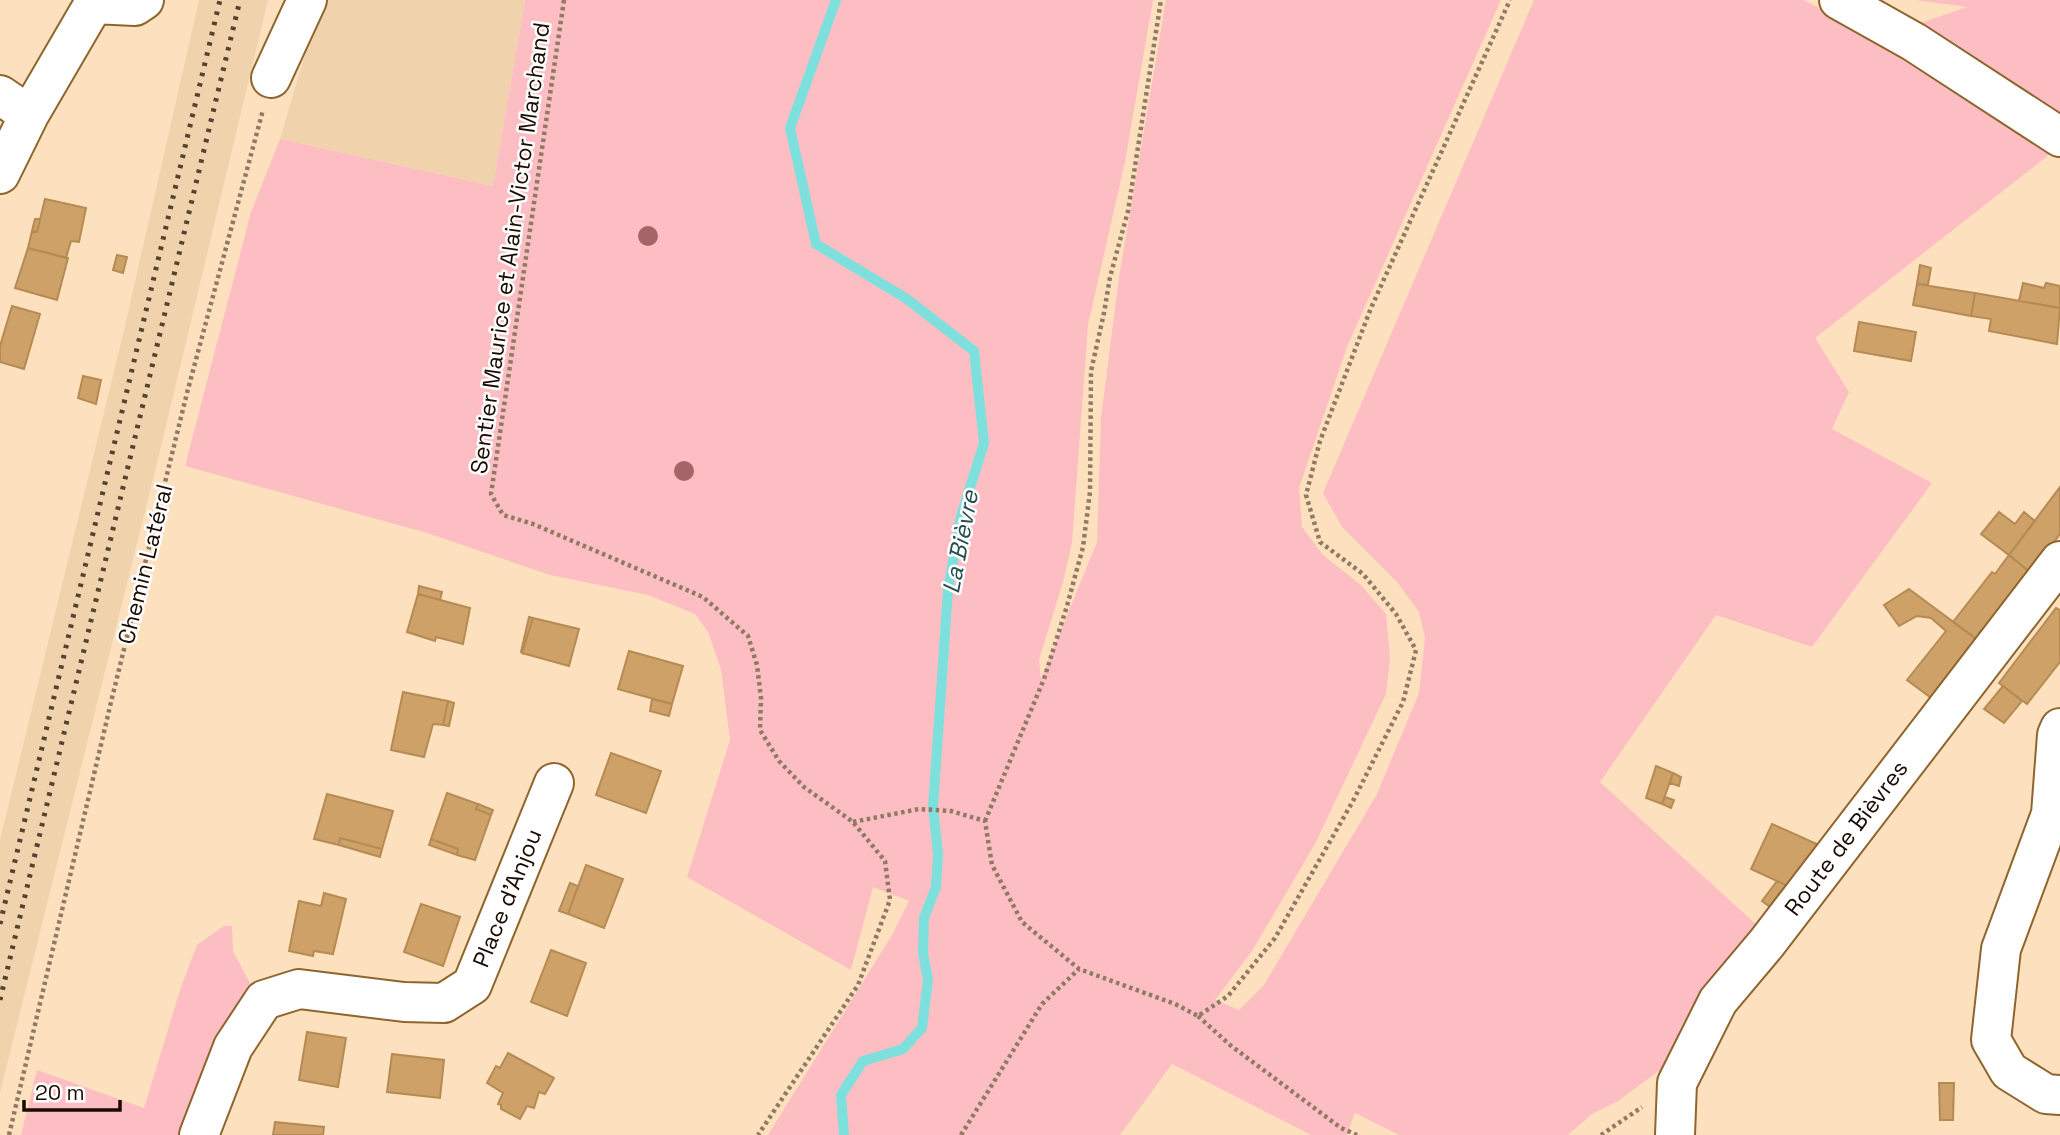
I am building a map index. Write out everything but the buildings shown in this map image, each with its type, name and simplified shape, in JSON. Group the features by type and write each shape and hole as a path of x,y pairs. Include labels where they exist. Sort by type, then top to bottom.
{"street":[{"path":"0,174 15,105 95,2 135,6 144,0"},
{"path":"271,78 307,0"},
{"path":"1839,0 1914,42 2057,133"},
{"name":"Route de Bièvres","path":"1675,1135 1677,1083 1718,1001 1766,944 2060,561"},
{"path":"2060,728 2057,735 2051,814 2001,949 1991,1040 2009,1071 2046,1094 2060,1095"},
{"name":"Place d'Anjou","path":"199,1135 233,1047 264,1000 299,989 404,1002 444,1003 472,985 554,783"}],"path":[{"name":"Sentier Maurice et Alain-Victor Marchand","path":"564,0 491,494 503,515 533,524 703,597 748,636 757,665 761,730 779,761 804,788 853,822 885,861 890,900 858,985 758,1135"},
{"path":"1161,0 1128,211 1110,277 1091,371 1090,492 1083,547 1044,679 985,821 992,865 1022,922 1079,969 1175,1004 1198,1016 1230,1045 1341,1128 1357,1135"},
{"path":"1198,1016 1228,996 1275,938 1353,801 1403,702 1416,650 1396,614 1363,574 1321,542 1306,495 1320,441 1371,308 1510,0"},
{"name":"Chemin Latéral","path":"9,1135 187,393 271,78"},
{"path":"853,822 919,809 951,811 985,821"},
{"path":"961,1135 1042,1004 1079,969"}],"shaded area":[{"path":"199,0 268,0 158,459 0,1093 0,840 124,330"},
{"path":"327,0 525,0 493,186 280,139 311,34"},
{"path":"525,0 1153,0 1125,162 1088,325 1072,543 1039,660 1041,679 1097,542 1101,418 1119,277 1166,0 1501,0 1347,347 1299,488 1302,527 1323,555 1361,585 1386,614 1390,658 1386,694 1315,844 1252,951 1215,1000 1239,1010 1264,985 1377,794 1419,693 1425,638 1419,612 1397,582 1342,527 1323,493 1534,0 1803,0 1880,37 1967,7 1915,0 2060,0 2060,146 1815,338 1849,392 1832,429 1932,483 1812,647 1716,615 1600,782 1758,926 1664,1067 1618,1101 1592,1114 1568,1135 1399,1135 1355,1113 1347,1135 1311,1135 1172,1064 1120,1135 768,1135 892,935 909,901 873,887 851,970 687,877 730,740 721,669 708,632 695,614 648,595 550,575 427,533 185,466 251,212 280,139 493,186"},
{"path":"224,926 232,926 233,951 252,987 186,1135 21,1135 37,1070 144,1108 181,987 197,945"}],"waterway":[{"name":"La Bièvre","path":"836,0 790,128 816,244 907,299 974,351 984,443 961,516 948,590 933,807 938,854 936,887 924,918 923,953 928,980 922,1028 903,1049 863,1061 841,1095 844,1135"}],"railway":[{"path":"0,924 220,0"},
{"path":"0,1000 240,0"}]}
